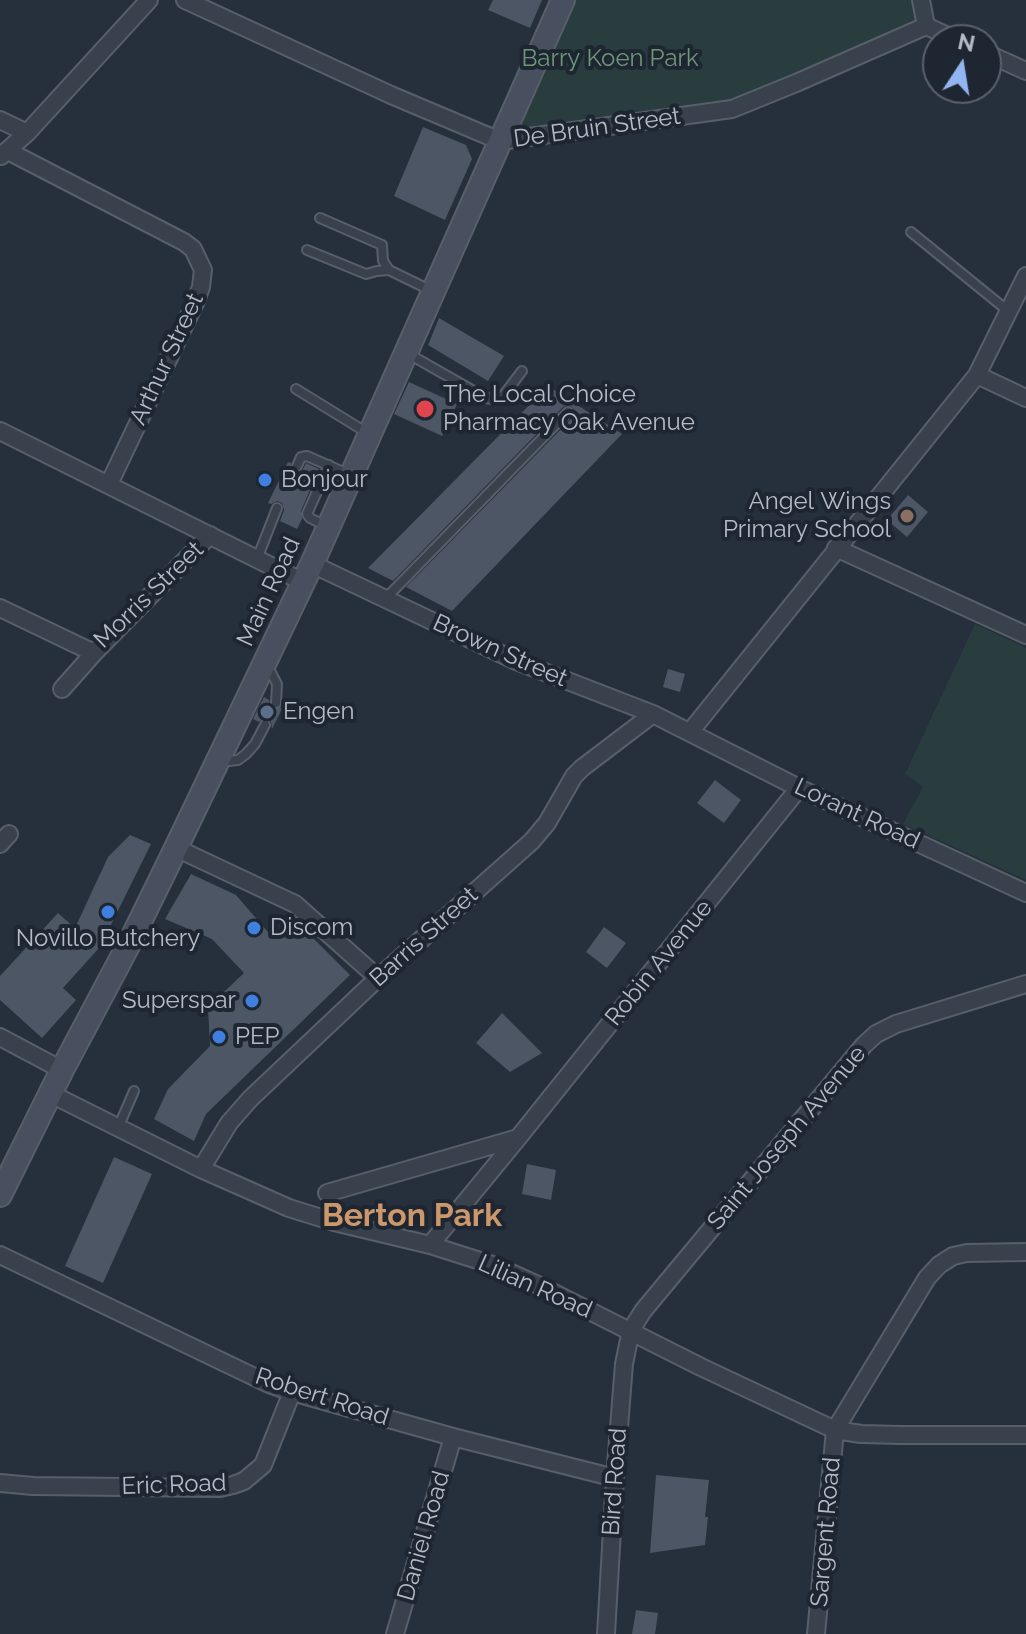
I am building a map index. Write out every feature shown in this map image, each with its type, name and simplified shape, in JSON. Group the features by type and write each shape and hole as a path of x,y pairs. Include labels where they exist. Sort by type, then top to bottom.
{"street":[{"path":"4,154 149,0"},
{"name":"De Bruin Street","path":"185,0 391,95 500,141 732,109 922,28"},
{"name":"Main Road","path":"0,1195 130,942 308,573 563,0"},
{"path":"921,0 926,24"},
{"path":"1002,60 1026,71"},
{"path":"0,120 27,133"},
{"name":"Arthur Street","path":"4,154 184,242 193,249 203,270 196,301 109,484"},
{"path":"690,732 977,375 1026,276"},
{"path":"977,375 1026,398"},
{"name":"Brown Street","path":"0,431 257,559 385,599 516,661 653,714 690,732"},
{"name":"Morris Street","path":"0,608 94,653 210,535"},
{"path":"836,548 1026,635"},
{"path":"62,689 94,653"},
{"name":"Barris Street","path":"201,1169 229,1123 250,1099 378,978 540,834 574,776 582,768 653,714"},
{"name":"Lorant Road","path":"690,732 799,788 1026,893"},
{"name":"Robin Avenue","path":"430,1245 799,788"},
{"path":"176,848 295,904 378,978"},
{"name":"Saint Joseph Avenue","path":"631,1330 653,1298 876,1034 896,1024 1026,984"},
{"path":"0,1037 62,1070"},
{"name":"Lilian Road","path":"51,1094 201,1169 307,1215 430,1245 496,1266 835,1430 888,1435 1026,1435"},
{"path":"327,1193 518,1138"},
{"path":"835,1430 927,1278 939,1265 953,1256 967,1253 1026,1252"},
{"name":"Robert Road","path":"0,1255 269,1384 453,1437 615,1478"},
{"name":"Bird Road","path":"606,1634 624,1364 631,1330"},
{"name":"Eric Road","path":"0,1483 79,1487 220,1488 233,1485 244,1481 263,1465 292,1392"},
{"name":"Sargent Road","path":"816,1634 835,1430"},
{"name":"Daniel Road","path":"395,1634 453,1437"}],"lane":[{"path":"320,218 382,245 383,261 389,270 433,291"},
{"path":"911,232 1008,311"},
{"path":"307,250 366,274 389,270"},
{"path":"406,353 492,399 503,396 522,371"},
{"path":"296,389 370,434"},
{"path":"385,599 568,412"},
{"path":"297,466 301,457 305,456 352,476"},
{"path":"328,527 307,514 329,465"},
{"path":"257,559 277,508"},
{"path":"265,661 277,684 276,703"},
{"path":"217,762 238,760 246,754 265,725"},
{"path":"118,1129 134,1091"}],"green space":[{"name":"Barry Koen Park","path":"573,0 915,0 920,18 726,103 510,131"},
{"path":"975,624 1026,648 1026,880 903,824 923,787 905,774"}],"building":[{"path":"493,0 542,0 530,28 488,10"},
{"path":"423,127 466,145 472,159 445,220 394,196"},
{"path":"439,318 504,356 488,381 428,345"},
{"name":"The Local Choice Pharmacy Oak Avenue","path":"409,382 457,404 442,436 394,414"},
{"path":"548,386 622,434 452,611 406,587 573,417 575,411 572,407 563,407 393,581 368,568"},
{"path":"288,462 295,473 302,471 306,463 319,469 301,511 302,519 297,529 280,521 284,510 282,503 268,503"},
{"name":"Angel Wings Primary School","path":"908,495 928,512 907,537 887,520"},
{"path":"668,669 685,674 680,692 663,687"},
{"path":"264,697 273,709 283,707 272,729 268,719 259,722 253,719"},
{"path":"715,780 741,800 724,823 697,803"},
{"path":"130,835 151,844 100,947 63,988 76,1000 42,1038 0,1000 0,976 58,913 75,928 108,857"},
{"path":"191,874 236,895 274,939 294,919 350,975 206,1114 194,1141 154,1119 168,1089 210,1046 208,1007 244,973 212,939 165,919"},
{"path":"604,927 626,943 607,968 586,952"},
{"path":"502,1013 542,1053 510,1072 476,1043"},
{"path":"114,1157 152,1174 103,1283 65,1266"},
{"path":"527,1164 556,1170 551,1200 522,1194"},
{"path":"656,1475 709,1480 705,1545 650,1553"},
{"path":"636,1610 658,1613 655,1634 632,1634"}],"place":[{"name":"The Local Choice Pharmacy Oak Avenue","path":"425,409"},
{"name":"Bonjour","path":"265,480"},
{"name":"Angel Wings Primary School","path":"907,516"},
{"name":"Engen","path":"267,712"},
{"name":"Novillo Butchery","path":"108,912"},
{"name":"Discom","path":"254,928"},
{"name":"Superspar","path":"252,1001"},
{"name":"PEP","path":"219,1037"}],"district":[{"name":"Berton Park","path":"412,1216"}]}
